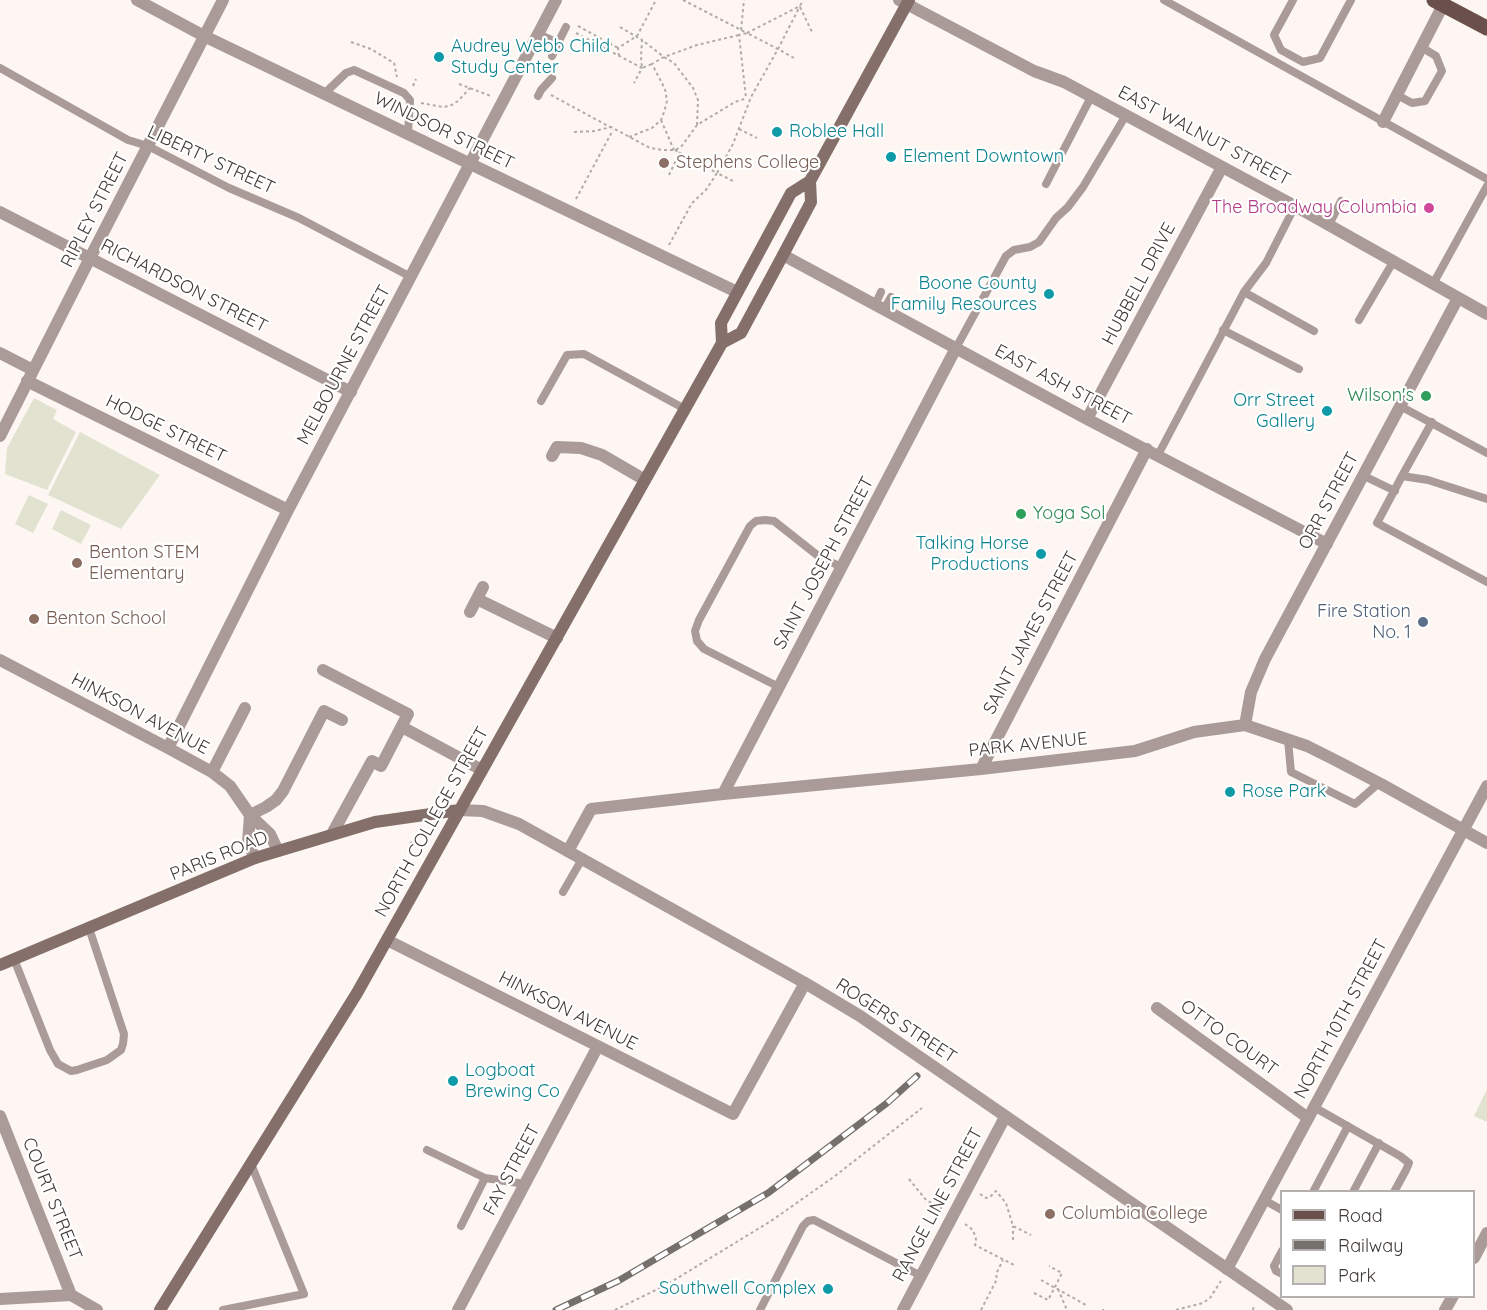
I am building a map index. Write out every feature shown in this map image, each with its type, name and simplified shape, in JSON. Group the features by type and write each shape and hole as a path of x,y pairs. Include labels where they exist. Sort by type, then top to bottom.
{"main road":[{"name":"NORTH COLLEGE STREET","path":"160,1310 357,993 722,343 722,323 791,193 810,181 905,2"},
{"path":"1439,2 1487,28"},
{"name":"NORTH COLLEGE STREET","path":"722,343 741,333 811,202 810,181"},
{"name":"PARIS ROAD","path":"0,965 255,858 375,822 459,810"}],"street":[{"name":"WINDSOR STREET","path":"137,0 204,36 737,292"},
{"name":"RIPLEY STREET","path":"0,436 223,0"},
{"name":"MELBOURNE STREET","path":"168,748 288,510 556,0"},
{"name":"EAST WALNUT STREET","path":"905,2 1034,71 1064,82 1091,96 1295,206 1487,314"},
{"path":"1384,125 1421,47 1439,2"},
{"name":"HUBBELL DRIVE","path":"1087,418 1222,167"},
{"name":"RICHARDSON STREET","path":"0,212 351,392"},
{"name":"EAST ASH STREET","path":"783,255 1327,544"},
{"name":"ORR STREET","path":"1245,725 1251,692 1265,659 1458,298"},
{"name":"SAINT JOSEPH STREET","path":"723,794 956,348"},
{"name":"HODGE STREET","path":"0,353 30,376 288,510"},
{"path":"552,456 557,447 581,448 602,455 645,480"},
{"name":"SAINT JAMES STREET","path":"981,769 1153,452"},
{"path":"470,612 483,587"},
{"path":"477,599 557,638"},
{"name":"HINKSON AVENUE","path":"0,660 212,772 230,786 250,815 270,834 278,851"},
{"path":"323,670 408,714 381,766 372,761 332,834"},
{"path":"212,772 245,708"},
{"path":"255,858 248,843 250,815 276,800 283,791 324,711 342,720"},
{"name":"PARK AVENUE","path":"568,851 591,809 1135,751 1194,732 1245,725 1307,746 1487,843"},
{"path":"402,727 482,770"},
{"name":"NORTH 10TH STREET","path":"1227,1269 1487,786"},
{"name":"ROGERS STREET","path":"459,810 483,811 519,824 860,1016 1287,1310"},
{"name":"HINKSON AVENUE","path":"387,940 733,1114 805,983"},
{"name":"OTTO COURT","path":"1157,1008 1308,1119"},
{"name":"FAY STREET","path":"458,1310 598,1046"},
{"name":"COURT STREET","path":"0,1116 71,1295"},
{"name":"RANGE LINE STREET","path":"903,1310 1005,1117"},
{"path":"1475,1254 1487,1233"},
{"path":"0,1299 71,1295 97,1310"}],"lane":[{"path":"1164,0 1384,125 1487,179"},
{"path":"1293,0 1274,35 1281,50 1303,62 1320,58 1351,0"},
{"path":"552,56 566,27"},
{"path":"538,34 558,43"},
{"path":"1397,94 1412,102 1425,101 1442,71 1436,56 1421,47"},
{"name":"LIBERTY STREET","path":"0,68 128,140 148,146 229,188 299,219 411,277"},
{"path":"324,94 350,70 404,93 410,100 408,134"},
{"path":"539,93 552,78"},
{"path":"1046,184 1091,96"},
{"path":"956,348 1006,256 1014,250 1030,248 1039,242 1083,187 1126,116"},
{"path":"1433,284 1487,186"},
{"path":"1329,225 1341,201"},
{"path":"1153,452 1244,292 1266,262 1295,206"},
{"path":"1359,320 1393,262"},
{"path":"880,307 881,292"},
{"path":"1244,292 1314,331"},
{"path":"880,307 891,297"},
{"path":"1223,330 1299,369"},
{"path":"542,401 567,355 584,354 685,409"},
{"path":"1400,406 1487,453"},
{"path":"1432,422 1377,523 1487,582"},
{"path":"1362,475 1395,491"},
{"path":"1402,476 1428,480 1487,499"},
{"path":"779,687 704,649 697,641 695,631 699,620 750,526 756,521 774,521 817,555 842,567"},
{"path":"1288,740 1291,772 1355,804 1379,783"},
{"path":"563,892 582,860"},
{"path":"14,959 50,1050 58,1064 71,1071 107,1060 121,1050 124,1034 89,928"},
{"path":"1314,1107 1400,1156 1408,1163 1395,1190"},
{"path":"1315,1190 1348,1126"},
{"path":"1354,1190 1378,1143"},
{"path":"427,1150 485,1178 525,1185"},
{"path":"223,1310 304,1294 251,1164"},
{"path":"461,1226 485,1178"},
{"path":"1264,1200 1280,1208"},
{"path":"760,1310 803,1226 808,1221 814,1220 921,1276"},
{"path":"1280,1253 1274,1266 1280,1273"}],"path":[{"path":"618,48 637,36 656,0"},
{"path":"683,0 794,58"},
{"path":"741,30 744,0"},
{"path":"669,246 692,203 706,190 733,144 751,97 804,0"},
{"path":"800,6 812,32"},
{"path":"634,83 642,69 664,57 697,45 747,33 800,6"},
{"path":"577,26 618,48 620,57"},
{"path":"566,27 642,69"},
{"path":"620,27 637,36 674,63 693,88 698,100 697,125"},
{"path":"739,35 746,98"},
{"path":"642,40 642,69"},
{"path":"629,137 652,128 661,120 664,112 667,101 665,89 652,64"},
{"path":"413,86 416,79"},
{"path":"459,84 491,96"},
{"path":"418,103 450,106 470,88"},
{"path":"539,93 650,148 680,152 733,181"},
{"path":"674,150 681,147 697,125 735,102 751,97"},
{"path":"661,120 674,150"},
{"path":"574,132 612,128"},
{"path":"574,201 612,128"},
{"path":"739,129 757,138"},
{"path":"669,175 680,152"},
{"path":"410,844 415,838"},
{"path":"615,1310 666,1285 771,1221 836,1176 922,1108"},
{"path":"909,1179 926,1200 970,1226 973,1230 975,1245 1014,1265"},
{"path":"980,1194 986,1198 996,1191 1006,1203 1013,1226 1013,1240"},
{"path":"1013,1226 1031,1235"},
{"path":"981,1310 997,1279 996,1274 1003,1260"},
{"path":"1034,1293 1048,1300 1056,1288 1062,1273 1049,1266"},
{"path":"1041,1280 1086,1305"},
{"path":"1176,1310 1203,1303 1210,1298 1221,1281"},
{"path":"1056,1288 1067,1310"},
{"path":"1253,1310 1254,1304"}],"green space":[{"path":"34,398 57,410 53,419 76,432 47,490 5,474 7,448"},
{"path":"80,432 160,475 121,529 48,495"},
{"path":"29,495 48,504 33,533 15,524"},
{"path":"61,510 91,525 81,544 52,529"},
{"path":"1487,1089 1487,1122 1474,1116"}],"railway":[{"path":"556,1310 618,1281 768,1193 887,1103 917,1076"}],"place":[{"name":"Audrey Webb Child Study Center","path":"439,57"},
{"name":"Roblee Hall","path":"777,132"},
{"name":"Element Downtown","path":"891,157"},
{"name":"Stephens College","path":"664,163"},
{"name":"The Broadway Columbia","path":"1429,208"},
{"name":"Boone County Family Resources","path":"1049,294"},
{"name":"Wilson's","path":"1426,396"},
{"name":"Orr Street Gallery","path":"1327,411"},
{"name":"Yoga Sol","path":"1021,514"},
{"name":"Talking Horse Productions","path":"1041,554"},
{"name":"Benton STEM Elementary","path":"77,563"},
{"name":"Benton School","path":"34,619"},
{"name":"Fire Station No. 1","path":"1423,622"},
{"name":"Rose Park","path":"1230,792"},
{"name":"Logboat Brewing Co","path":"453,1081"},
{"name":"Columbia College","path":"1050,1214"},
{"name":"Southwell Complex","path":"828,1289"}]}
